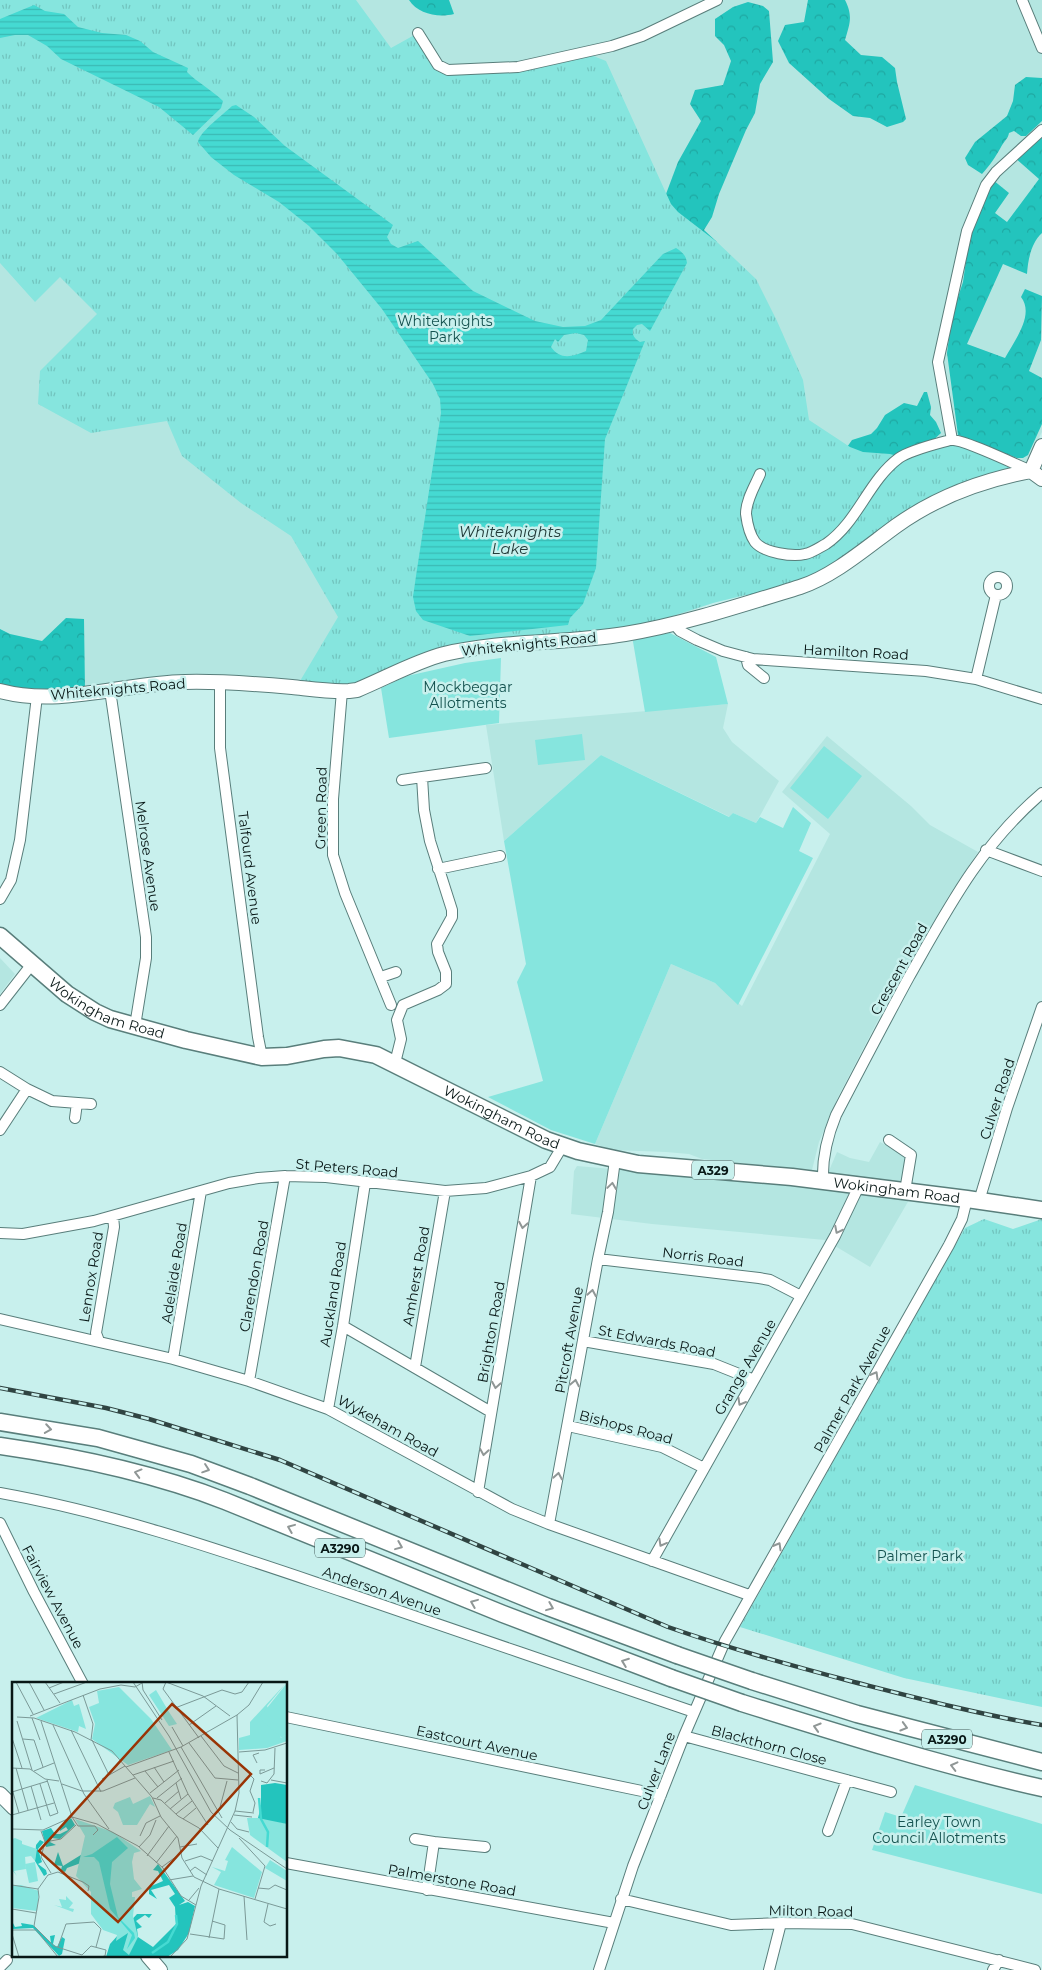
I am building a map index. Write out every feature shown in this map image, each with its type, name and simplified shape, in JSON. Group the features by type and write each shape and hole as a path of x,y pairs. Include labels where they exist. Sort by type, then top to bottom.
{"main road":[{"name":"Wokingham Road","path":"0,936 67,994 95,1012 135,1026 192,1042 262,1056 288,1056 339,1048 363,1051 394,1063 562,1146 615,1160 823,1181 1042,1210"},
{"name":"A3290","path":"0,1422 98,1438 191,1464 250,1486 548,1607 676,1655 874,1719 1041,1762"},
{"name":"A3290","path":"0,1446 54,1454 119,1468 197,1491 503,1614 742,1703 863,1741 1001,1779 1042,1788"},
{"name":"A3290","path":"1001,1779 1042,1796"}],"street":[{"path":"418,33 438,65 448,70 518,67 627,41 664,26 716,0"},
{"path":"1022,0 1042,48"},
{"path":"952,440 938,362 967,232 986,185 991,178 1042,130"},
{"path":"760,474 746,512 749,530 755,542 762,548 780,554 806,554 826,543 849,522 881,474 901,456 952,440 1036,475 1042,446"},
{"name":"Whiteknights Road","path":"0,690 20,696 60,696 154,684 220,682 342,691 357,690 414,664 445,654 624,634 673,623 803,586 847,563 897,525 939,500 999,477 1036,475"},
{"path":"976,679 996,595"},
{"name":"Hamilton Road","path":"673,623 680,631 697,640 723,651 746,657 780,662 888,667 926,671 976,679 1042,699"},
{"path":"746,657 748,665 764,678"},
{"name":"Talfourd Avenue","path":"220,682 220,748 262,1056"},
{"name":"Melrose Avenue","path":"110,690 146,937 146,958 135,1026"},
{"name":"Green Road","path":"342,691 333,799 334,856 345,893 392,1004"},
{"path":"0,899 11,880 20,840 37,696"},
{"path":"402,780 486,768"},
{"path":"394,1063 401,1039 397,1020 403,1005 438,990 446,984 446,972 437,944 452,917 452,910 446,887 438,869 424,810 422,777"},
{"name":"Crescent Road","path":"823,1181 822,1166 825,1146 836,1115 932,936 972,869 986,850 1012,820 1042,794"},
{"path":"986,850 1042,871"},
{"path":"438,869 500,856"},
{"path":"0,1005 32,964"},
{"path":"380,978 396,972"},
{"name":"Culver Road","path":"973,1200 1038,1030 1042,1007"},
{"path":"0,1072 52,1102 91,1104"},
{"path":"0,1130 28,1089"},
{"path":"75,1118 77,1103"},
{"path":"889,1140 912,1154 905,1191"},
{"name":"St Peters Road","path":"0,1233 23,1234 113,1216 229,1183 285,1176 326,1177 445,1190 486,1188 531,1176 550,1167 562,1146"},
{"name":"Pitcroft Avenue","path":"549,1524 608,1212 615,1160"},
{"name":"Clarendon Road","path":"249,1381 285,1176"},
{"name":"Brighton Road","path":"478,1492 531,1176"},
{"name":"Auckland Road","path":"328,1409 365,1182"},
{"name":"Grange Avenue","path":"652,1561 835,1236 859,1186"},
{"name":"Adelaide Road","path":"174,1359 201,1190"},
{"name":"Amherst Road","path":"415,1367 445,1190"},
{"name":"Palmer Park Avenue","path":"751,1592 949,1245 965,1210 973,1200"},
{"name":"Lennox Road","path":"99,1341 96,1332 114,1227 113,1216"},
{"name":"Norris Road","path":"598,1259 770,1280 801,1296"},
{"name":"Wykeham Road","path":"0,1319 174,1359 249,1381 328,1409 512,1509 735,1590 751,1592"},
{"path":"343,1326 491,1412"},
{"name":"St Edwards Road","path":"583,1341 714,1364 754,1380"},
{"name":"Bishops Road","path":"568,1426 662,1447 704,1468"},
{"name":"Anderson Avenue","path":"0,1492 57,1503 144,1527 268,1566 694,1712"},
{"name":"Fairview Avenue","path":"0,1523 82,1682"},
{"name":"Culver Lane","path":"599,1970 621,1899 684,1736 725,1641 751,1592"},
{"name":"Eastcourt Avenue","path":"288,1717 661,1795"},
{"name":"Blackthorn Close","path":"684,1736 891,1792"},
{"path":"828,1830 847,1780"},
{"path":"0,1794 12,1806"},
{"path":"415,1839 485,1847"},
{"path":"427,1890 434,1842"},
{"name":"Palmerstone Road","path":"288,1863 614,1923"},
{"name":"Milton Road","path":"621,1899 731,1925 781,1923 852,1924 1035,1970"},
{"path":"769,1970 781,1923"},
{"path":"150,1958 160,1970"},
{"path":"993,1970 999,1960"},
{"path":"2,1965 3,1970"}],"shaded area":[{"name":"Whiteknights Park","path":"0,0 1042,0 1042,432 1024,468 713,603 676,616 470,647 357,687 219,678 78,691 0,684"},
{"path":"728,704 723,728 732,742 779,781 756,823 733,813 730,817 601,755 504,841 486,725"},
{"path":"827,736 911,806 930,825 978,852 948,897 889,999 838,1097 819,1142 812,1170 702,1159 689,1154 613,1150 595,1144 671,964 715,983 742,1006 830,834 782,792"},
{"path":"0,958 15,974 0,994"},
{"path":"880,1142 912,1158 909,1200 870,1267 825,1240 652,1224 571,1214 574,1171 577,1166 822,1187 837,1152 850,1158 869,1162"}],"green space":[{"name":"Whiteknights Park","path":"0,0 356,0 391,48 418,33 448,70 591,55 606,61 671,204 678,212 717,242 756,279 803,380 809,420 850,447 863,452 890,454 901,457 952,440 1024,468 997,473 847,560 803,581 713,603 623,632 470,647 342,688 300,681 338,617 291,536 241,503 182,456 167,421 91,433 38,404 40,371 97,314 60,277 35,302 0,263"},
{"path":"409,0 449,0 454,14 429,14 418,9"},
{"path":"808,0 845,0 850,20 845,40 861,55 882,57 895,68 906,119 903,122 887,127 870,118 853,116 829,99 789,63 778,41 785,25 804,22"},
{"path":"748,2 763,6 769,11 773,62 760,84 755,113 719,194 712,217 704,230 717,242 237,97 666,194 678,162 701,121 690,104 695,90 723,85 731,61 724,45 715,36 715,19 733,7"},
{"path":"1026,77 1042,78 1042,121 1026,136 1021,136 1014,131 1009,133 982,174 968,165 965,158 975,142 1007,116 1013,101 1015,85"},
{"path":"1042,131 1042,233 1033,247 1029,258 1027,274 1003,264 967,344 1005,358 1022,328 1026,312 1025,304 1021,297 1025,289 1042,296 1041,340 1029,371 1042,378 1042,424 1028,455 1023,458 1017,458 958,435 947,353 952,315 963,282 971,225 993,180 1009,193 995,213 1007,222 1039,179 1014,157"},
{"path":"924,392 927,392 931,407 930,415 941,433 773,586 763,594 743,595 852,440 871,434 885,415 904,403 917,406"},
{"path":"66,618 84,619 85,690 10,688 0,684 0,629 10,634 42,641"},
{"path":"670,633 716,657 728,704 645,712 632,636"},
{"name":"Mockbeggar Allotments","path":"501,658 499,723 389,738 381,688 407,676 465,663"},
{"path":"582,734 585,760 538,765 535,740"},
{"path":"824,746 862,776 828,819 790,788"},
{"path":"601,755 729,817 733,813 756,823 760,817 783,828 793,807 811,823 799,851 813,858 738,1005 715,983 671,964 595,1144 551,1130 488,1097 543,1081 517,982 526,964 504,841"},
{"name":"Palmer Park","path":"984,1219 1013,1229 1042,1219 1042,1707 904,1678 740,1627 965,1228"},
{"name":"Earley Town Council Allotments","path":"915,1785 1042,1824 1042,1894 872,1850 885,1812 901,1817"}],"water":[{"path":"34,5 45,11 64,14 78,27 102,33 126,35 140,41 153,52 188,68 187,72 223,101 221,108 193,135 159,107 61,59 47,46 28,35 0,38 0,19"},
{"name":"Whiteknights Lake","path":"236,105 254,117 285,146 393,225 387,237 391,244 398,248 418,241 473,291 535,321 563,327 585,326 601,320 663,254 676,248 685,256 687,263 650,331 642,324 637,325 633,329 633,335 636,339 640,342 645,341 605,439 596,568 583,604 570,618 568,625 470,636 423,620 416,611 413,597 441,413 440,399 433,384 382,309 337,254 309,226 279,202 234,175 211,157 198,142 203,133 232,106","holes":["576,333 584,335 588,340 586,351 581,353 562,356 551,347 555,339 558,342 564,335"]}],"railway":[{"path":"0,1388 106,1408 149,1419 280,1460 668,1627 713,1642 804,1669 897,1693 1042,1725"}]}
